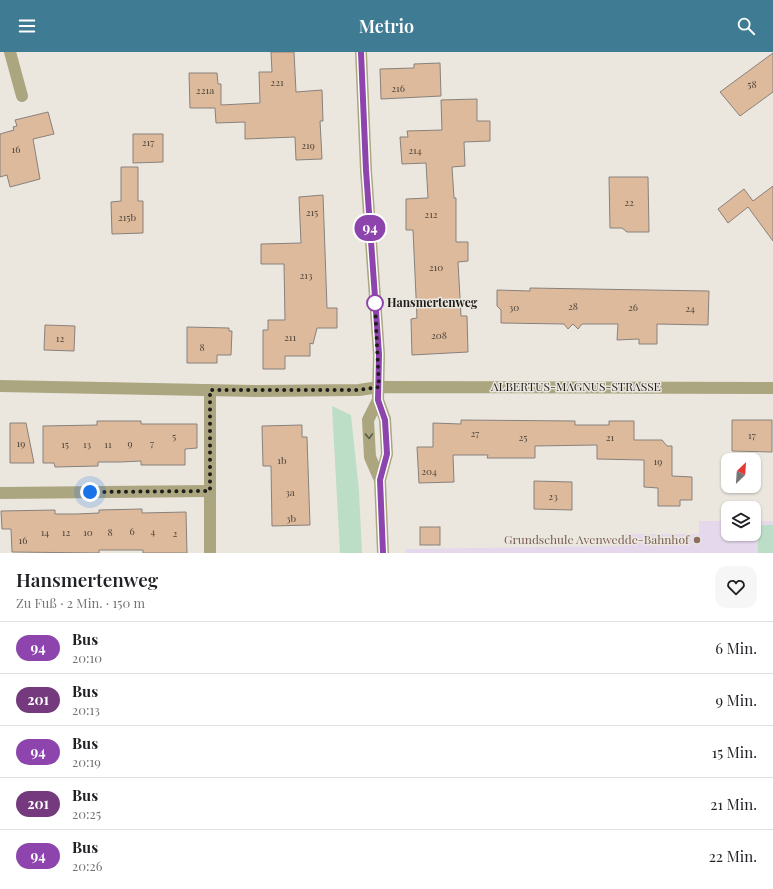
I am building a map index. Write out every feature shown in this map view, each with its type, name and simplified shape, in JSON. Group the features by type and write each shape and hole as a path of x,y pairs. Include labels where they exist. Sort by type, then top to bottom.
{"street":[{"path":"10,52 22,96"},
{"path":"361,52 366,178 379,354 378,400 368,420 368,438 370,457 380,480"},
{"path":"0,386 210,390 359,390 379,387"},
{"name":"ALBERTUS-MAGNUS-STRASSE","path":"379,387 773,388"},
{"path":"210,390 210,553"},
{"path":"378,400 385,420 387,454 380,480 383,553"},
{"path":"0,493 210,491"}],"shaded area":[{"name":"Grundschule Avenwedde-Bahnhof","path":"699,521 721,521 721,541 761,541 761,521 773,521 773,553 406,553 406,549 620,546 621,534 699,534"}],"green space":[{"path":"332,406 351,415 359,491 362,553 340,553"},
{"path":"761,525 773,525 773,553 758,553 758,541 761,541"}],"building":[{"path":"271,52 294,52 296,92 322,90 323,121 320,121 322,159 296,160 295,137 245,139 245,122 216,123 215,108 190,108 189,73 217,73 218,84 221,84 221,105 260,103 259,72 272,72"},
{"path":"773,53 773,92 740,116 720,92"},
{"path":"440,63 441,96 381,99 380,69 414,68 414,64"},
{"path":"477,99 477,121 490,121 490,141 464,142 465,166 452,167 454,198 456,198 456,242 468,242 468,261 458,262 461,316 467,316 468,352 412,355 411,319 417,318 413,230 406,230 406,199 428,198 426,163 402,164 400,137 408,137 407,131 442,130 441,100"},
{"path":"48,112 54,134 33,139 40,179 10,187 7,175 0,177 0,134 14,130 13,127 17,126 15,120"},
{"path":"133,134 163,134 163,162 133,163"},
{"path":"121,167 138,167 138,201 143,201 143,233 112,234 111,202 121,201"},
{"path":"609,177 648,177 649,232 627,232 622,228 610,228"},
{"path":"773,186 773,241 748,207 728,223 718,209 744,189 753,201"},
{"path":"323,195 327,308 337,308 337,328 317,328 313,344 310,343 310,356 285,356 285,369 263,369 263,330 268,330 268,320 285,320 284,264 261,264 261,244 301,243 299,197"},
{"path":"530,288 709,291 708,325 657,324 657,344 639,344 639,339 617,340 618,324 582,324 578,329 573,324 568,329 564,324 501,323 501,310 497,306 497,290 530,291"},
{"path":"45,325 75,326 74,351 44,350"},
{"path":"187,327 229,328 229,331 232,331 231,355 217,355 217,363 187,363"},
{"path":"461,420 575,421 575,425 609,425 609,421 634,421 634,440 662,440 667,446 672,446 672,476 692,477 692,500 680,500 680,506 658,506 658,488 644,487 644,460 597,459 597,445 535,446 535,458 487,458 488,455 453,455 454,482 419,483 417,447 433,447 433,423 461,424"},
{"path":"732,420 772,420 772,452 732,451"},
{"path":"97,421 141,421 141,424 197,424 197,448 185,449 185,465 141,465 141,461 98,462 98,466 55,467 54,463 43,463 43,426 97,425"},
{"path":"10,423 26,423 34,463 10,463"},
{"path":"302,425 302,437 307,437 310,525 272,526 271,466 263,466 262,426"},
{"path":"534,481 572,482 572,510 534,509"},
{"path":"142,509 142,513 186,512 187,553 143,553 143,550 99,550 99,553 12,552 11,529 2,529 1,511 55,510 55,514 77,514 99,513 99,510"},
{"path":"420,527 440,527 440,545 420,545"}],"bus line":[{"name":"94","path":"361,52 366,170 379,354 378,400 385,420 387,454 380,480 383,553"}],"place":[{"name":"Hansmertenweg","path":"375,303"},
{"name":"Grundschule Avenwedde-Bahnhof","path":"697,540"}],"route":[{"path":"90,492 210,491 210,390 359,390 379,387 379,354 375,303"}]}
